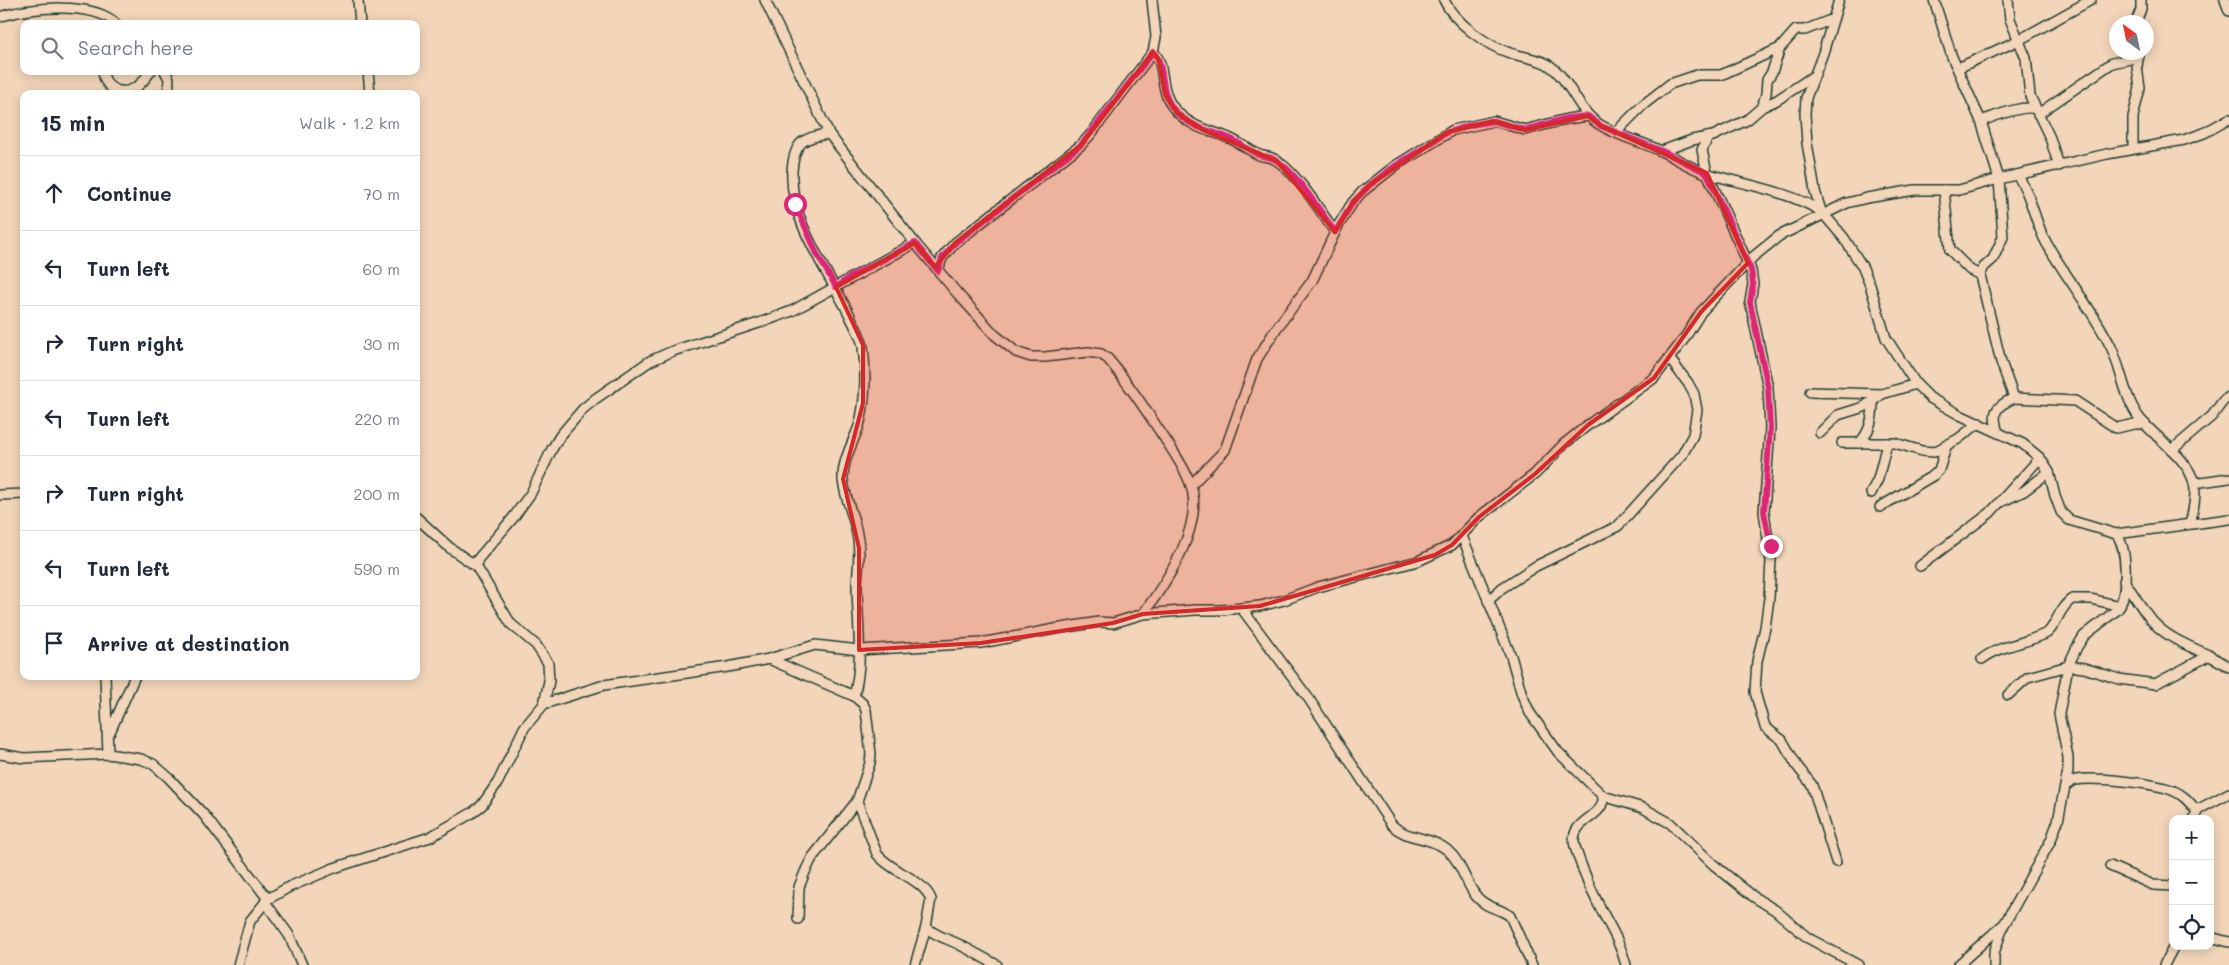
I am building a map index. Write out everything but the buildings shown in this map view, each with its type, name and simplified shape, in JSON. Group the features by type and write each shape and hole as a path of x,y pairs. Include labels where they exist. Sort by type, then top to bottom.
{"street":[{"path":"82,0 86,10"},
{"path":"358,0 360,20"},
{"path":"765,0 829,134 938,271 996,335 1016,352 1038,358 1093,352 1108,358 1153,422 1191,485 1193,512 1186,541 1170,573 1143,614"},
{"path":"938,271 942,258 955,243 1081,145 1153,52 1156,37 1152,0"},
{"path":"1444,0 1451,13 1462,25 1502,51 1544,63 1553,68 1588,116 1601,126 1662,151 1707,173 1772,190 1808,204 1822,213 1844,238 1862,266 1873,292 1886,338 1916,384 1944,406 2023,444 2040,458 2049,472 2057,502 2066,517 2080,524 2116,534 2229,519"},
{"path":"1822,213 1813,177 1805,114 1806,98 1839,0"},
{"path":"1934,0 1952,56 1981,121 1998,179 2004,237 1993,258 1980,275 2001,362 2014,398"},
{"path":"2008,0 2008,11 2026,58 2028,89 2036,111 2050,138 2060,166"},
{"path":"1958,68 2020,40 2077,4 2091,0"},
{"path":"2139,15 2141,0"},
{"path":"2225,0 2229,11"},
{"path":"0,17 34,9 66,7 86,10 112,20"},
{"path":"1616,132 1670,84 1697,75 1721,75 1744,66 1780,48 1796,30 1805,30 1833,20"},
{"path":"1762,107 1767,80 1772,72 1780,48"},
{"path":"1153,52 1157,56 1161,68 1165,94 1177,113 1203,130 1229,138 1261,156 1278,161 1305,191 1335,232"},
{"path":"2036,111 2112,63 2122,60"},
{"path":"2133,148 2134,116 2140,88 2137,67 2138,60"},
{"path":"104,75 105,82 110,88 119,90"},
{"path":"126,90 138,86 148,75"},
{"path":"167,75 168,90"},
{"path":"368,75 370,90"},
{"path":"1662,151 1692,140 1708,137 1747,120 1762,107 1777,100 1814,76"},
{"path":"1981,121 2029,107 2036,111"},
{"path":"1191,485 1225,450 1257,359 1272,335 1312,281 1335,232 1353,202 1371,184 1448,132 1470,125 1494,121 1525,130 1567,118 1588,116"},
{"path":"544,704 604,685 728,667 769,659 820,645 859,650 981,642 1099,622 1113,623 1143,614 1242,609 1284,600 1318,587 1418,561 1440,551 1462,536 1479,517 1535,474 1564,444 1654,378 1684,339 1701,312 1772,240 1822,213 1847,203 1915,190 1959,190 1998,179 2133,148 2184,140 2229,119"},
{"path":"829,134 810,137 797,146 792,162 791,182 798,213 863,345 863,403 859,426 845,462 843,478 845,494 854,519 859,548 857,583 860,668 854,696"},
{"path":"1708,137 1702,150 1707,173 1748,264 1753,284 1750,302 1768,388 1770,428 1764,512 1771,554 1769,598 1765,628 1757,661 1754,692 1765,727 1782,740 1797,766 1812,785 1836,862"},
{"path":"2017,175 2023,184 2047,244 2077,288 2111,346 2134,411 2172,450 2194,483 2194,504 2190,524"},
{"path":"1944,190 1950,250 1970,270 1980,275"},
{"path":"476,566 478,559 513,518 531,493 560,436 583,409 595,399 628,375 660,357 765,322 792,311 852,276 915,243"},
{"path":"1488,600 1502,588 1536,566 1618,526 1682,455 1693,435 1697,410 1694,394 1669,358"},
{"path":"1810,392 1882,394 1916,384"},
{"path":"1820,433 1838,415 1854,412 1873,402 1882,394"},
{"path":"2172,450 2212,416 2223,401 2229,397"},
{"path":"1998,433 1994,419 1996,410 2004,402 2014,398 2075,401 2116,428 2145,424"},
{"path":"1859,443 1863,439 1872,419 1873,402"},
{"path":"1842,443 1902,444 1930,453 1946,446 1979,423"},
{"path":"1871,493 1878,479 1887,443"},
{"path":"1880,507 1909,492 1934,475 1939,470 1946,446"},
{"path":"1920,566 1999,504 2040,458"},
{"path":"1999,504 2024,491 2049,472"},
{"path":"2194,483 2229,478"},
{"path":"0,495 20,494"},
{"path":"238,965 250,921 266,901 289,887 334,868 430,838 482,805 498,782 524,728 544,704 550,680 548,663 536,645 512,624 476,566 450,548 420,521"},
{"path":"1994,965 1994,952 2005,922 2051,840 2058,821 2066,785 2068,757 2059,714 2068,666 2076,647 2084,636 2120,606 2124,581 2124,548 2116,534"},
{"path":"1462,536 1511,656 1522,695 1530,713 1558,752 1603,796 1643,808 1670,823 1714,865 1781,915 1808,938 1858,965"},
{"path":"2124,581 2155,624 2183,643 2210,655 2229,667"},
{"path":"1982,659 1991,652 2003,650 2048,632 2060,612 2072,599 2091,599 2120,606"},
{"path":"1242,609 1309,699 1391,824 1401,833 1433,842 1453,855 1476,896 1487,906 1510,916 1532,965"},
{"path":"2008,695 2028,678 2068,666 2084,668 2119,679 2155,684 2210,655"},
{"path":"769,659 854,696 863,704 866,710 872,754 857,801 812,858 805,872 799,887 798,919"},
{"path":"105,680 109,734 108,754"},
{"path":"109,734 133,680"},
{"path":"0,754 24,758 108,754 141,759 153,764 204,815 289,935 302,965"},
{"path":"2066,785 2074,780 2090,779 2137,783 2171,789 2182,795 2195,815 2229,793"},
{"path":"1603,796 1602,807 1599,811 1576,828 1575,846 1594,896 1616,933 1626,965"},
{"path":"857,801 877,854 882,861 929,895 931,903 915,965"},
{"path":"2110,866 2153,885 2169,886"},
{"path":"1958,965 2005,922"},
{"path":"926,927 932,933 963,946 997,965"},
{"path":"2214,939 2229,942"},
{"path":"2164,965 2172,950"}],"highlighted area":[{"path":"1153,52 1159,60 1165,94 1177,113 1203,130 1277,161 1335,232 1353,202 1371,184 1448,132 1494,121 1525,130 1588,116 1601,126 1707,173 1748,263 1701,312 1654,378 1588,425 1535,474 1479,517 1452,545 1435,555 1260,606 1143,614 1113,623 981,643 859,650 859,548 843,479 863,403 863,345 836,287 915,243 935,267 955,243 1081,145"}],"route":[{"path":"795,204 818,256 836,287 852,276 915,243 938,271 942,258 955,243 1081,145 1153,52 1159,60 1165,94 1177,113 1203,130 1217,133 1246,146 1256,154 1278,161 1314,202 1335,232 1353,202 1371,184 1448,132 1486,121 1494,121 1516,129 1525,130 1567,118 1588,116 1601,126 1662,151 1707,173 1725,217 1751,270 1753,284 1750,302 1768,388 1770,428 1764,512 1771,546"}]}
